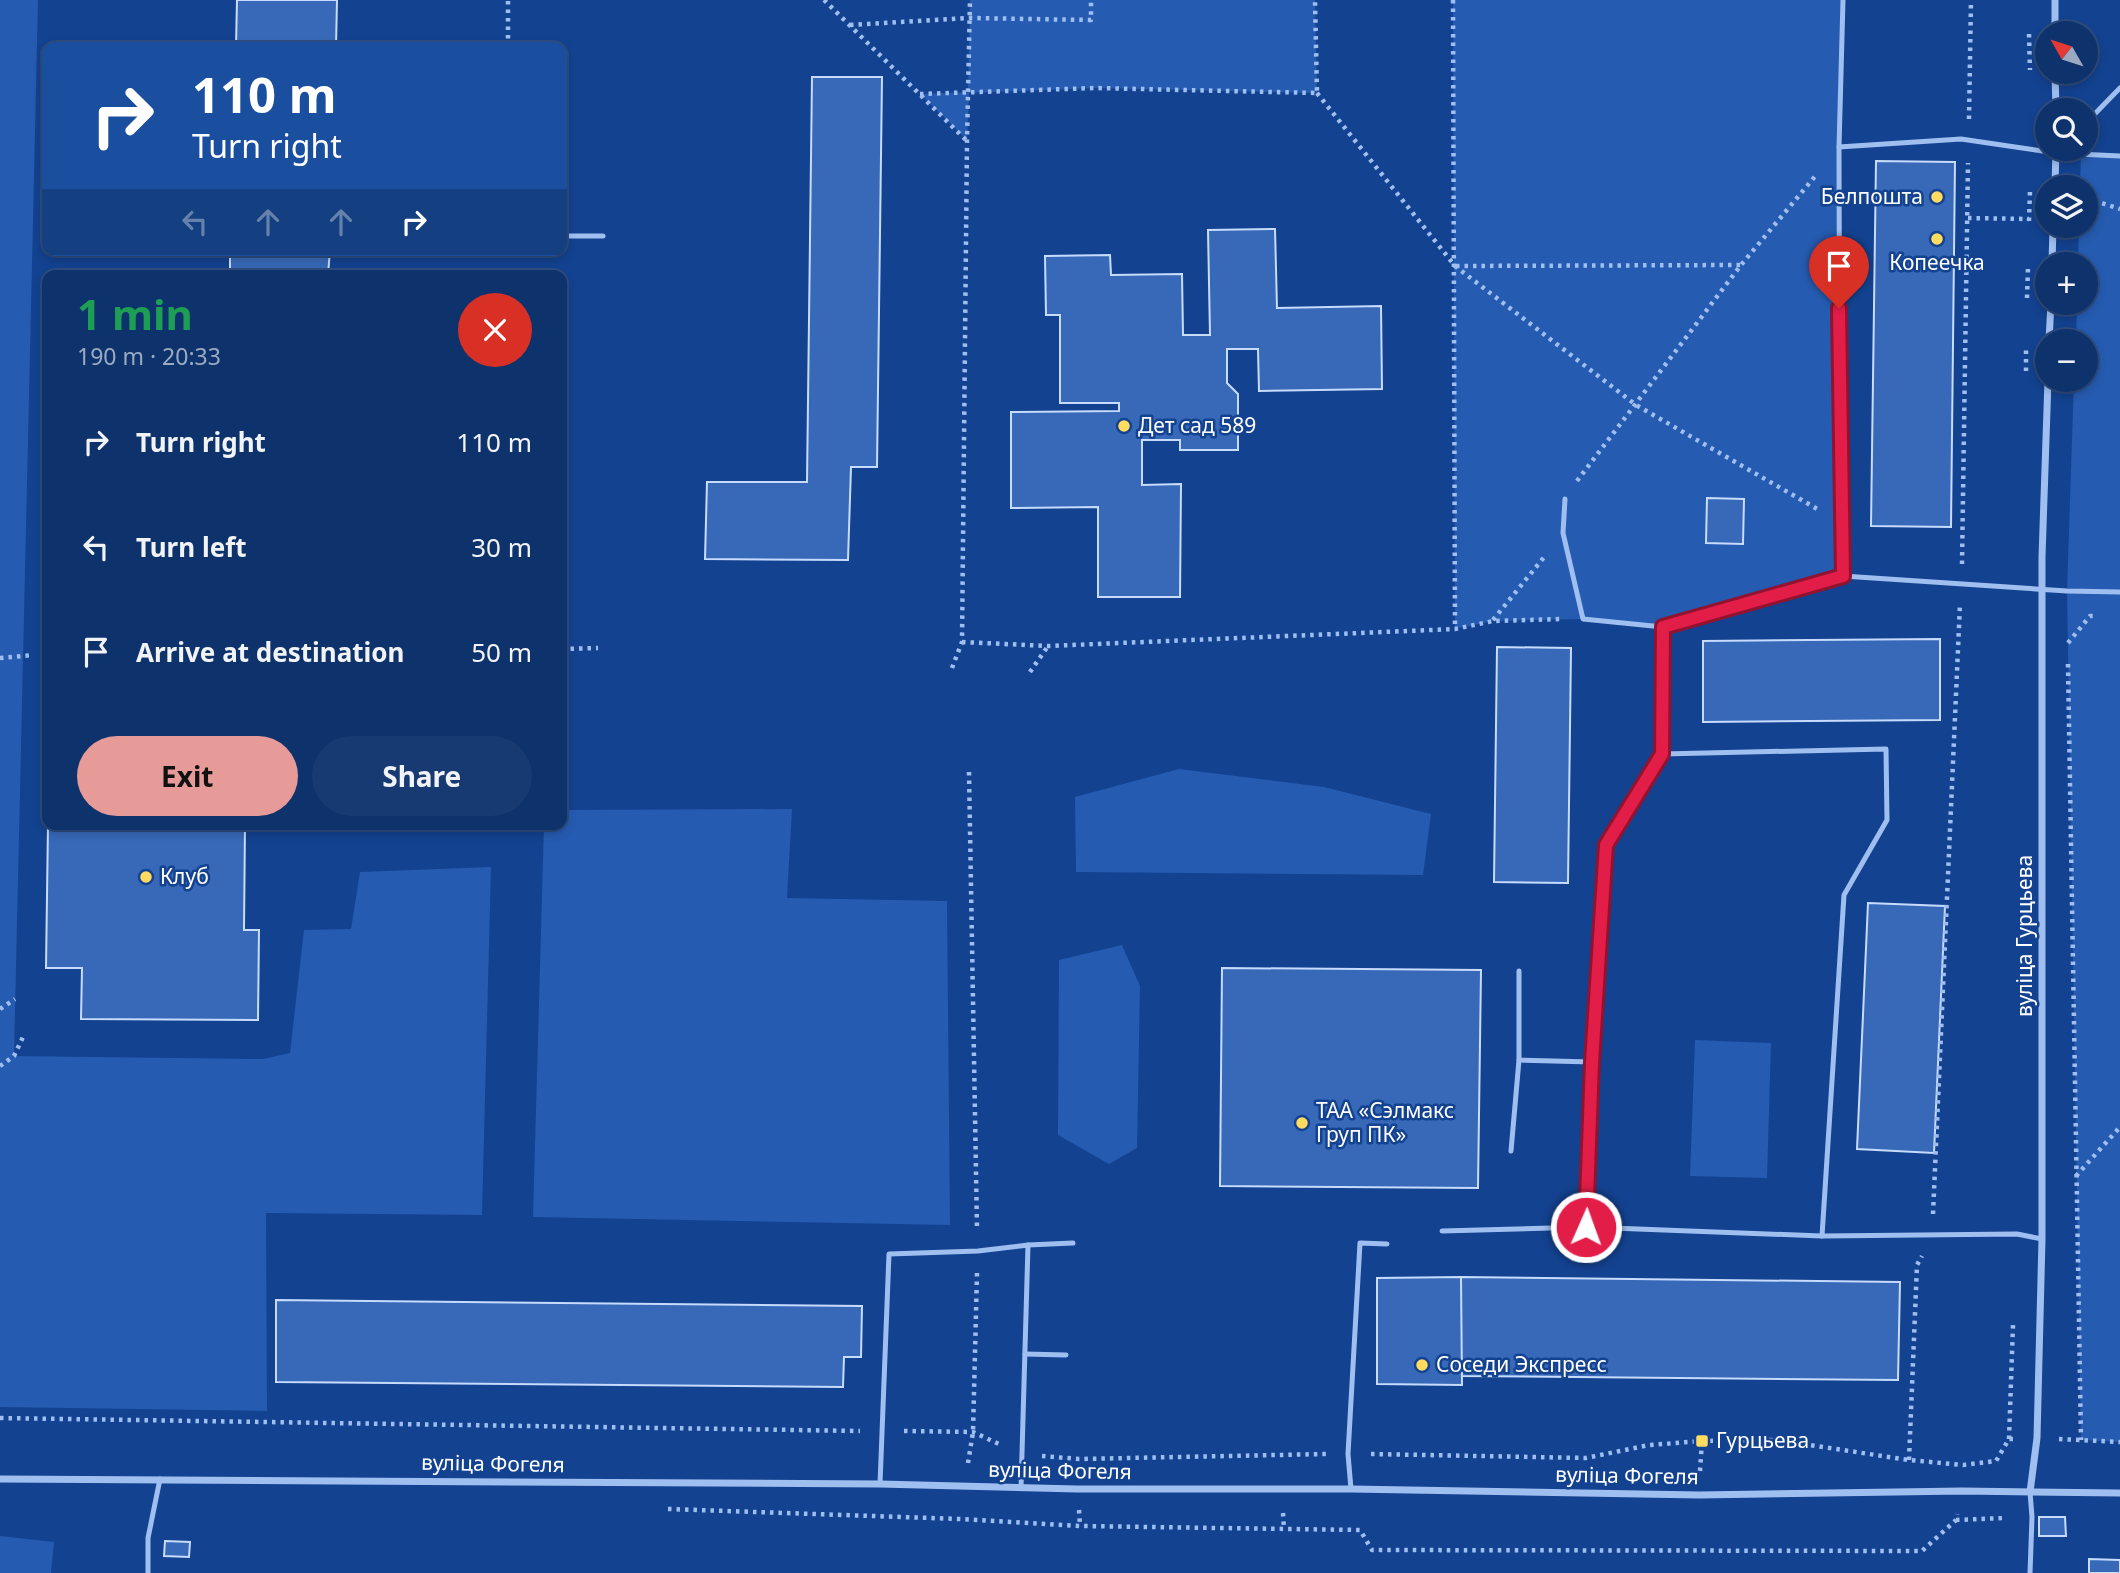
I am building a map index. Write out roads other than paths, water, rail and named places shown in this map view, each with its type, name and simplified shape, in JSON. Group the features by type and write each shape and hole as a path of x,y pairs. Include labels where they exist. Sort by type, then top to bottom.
{"street":[{"path":"2055,0 2055,21"},
{"name":"вуліца Гурцьева","path":"2030,1492 2037,1438 2042,1239 2042,557 2048,392"},
{"name":"вуліца Фогеля","path":"0,1479 880,1484 1021,1488 1351,1489 1699,1495 1962,1491 2120,1493"}],"lane":[{"path":"1843,0 1839,148 1840,523 1843,576"},
{"path":"2098,111 2120,88"},
{"path":"1839,148 1961,139 2035,148"},
{"path":"2098,154 2120,156"},
{"path":"567,236 603,236"},
{"path":"1565,499 1563,533 1583,618 1663,627 1843,576 2120,592"},
{"path":"1586,1227 1592,1062 1606,845 1662,754 1663,627"},
{"path":"1662,754 1886,749 1887,820 1844,895 1822,1236"},
{"path":"1511,1151 1519,1060 1519,971"},
{"path":"1519,1060 1592,1062"},
{"path":"1441,1231 1586,1227 1822,1236 2017,1234 2042,1239"},
{"path":"880,1484 889,1254 978,1251 1073,1243"},
{"path":"1351,1489 1348,1454 1360,1243 1387,1244"},
{"path":"1021,1488 1028,1245"},
{"path":"1025,1354 1066,1355"},
{"path":"148,1573 150,1526 160,1478"},
{"path":"2030,1492 2030,1573"}],"place":[{"name":"Белпошта","path":"1937,197"},
{"name":"Копеечка","path":"1937,239"},
{"name":"Дет сад 589","path":"1124,426"},
{"name":"Клуб","path":"146,877"},
{"name":"ТАА «Сэлмакс Груп ПК»","path":"1302,1123"},
{"name":"Соседи Экспресс","path":"1422,1365"},
{"name":"Гурцьева","path":"1702,1441"}]}
